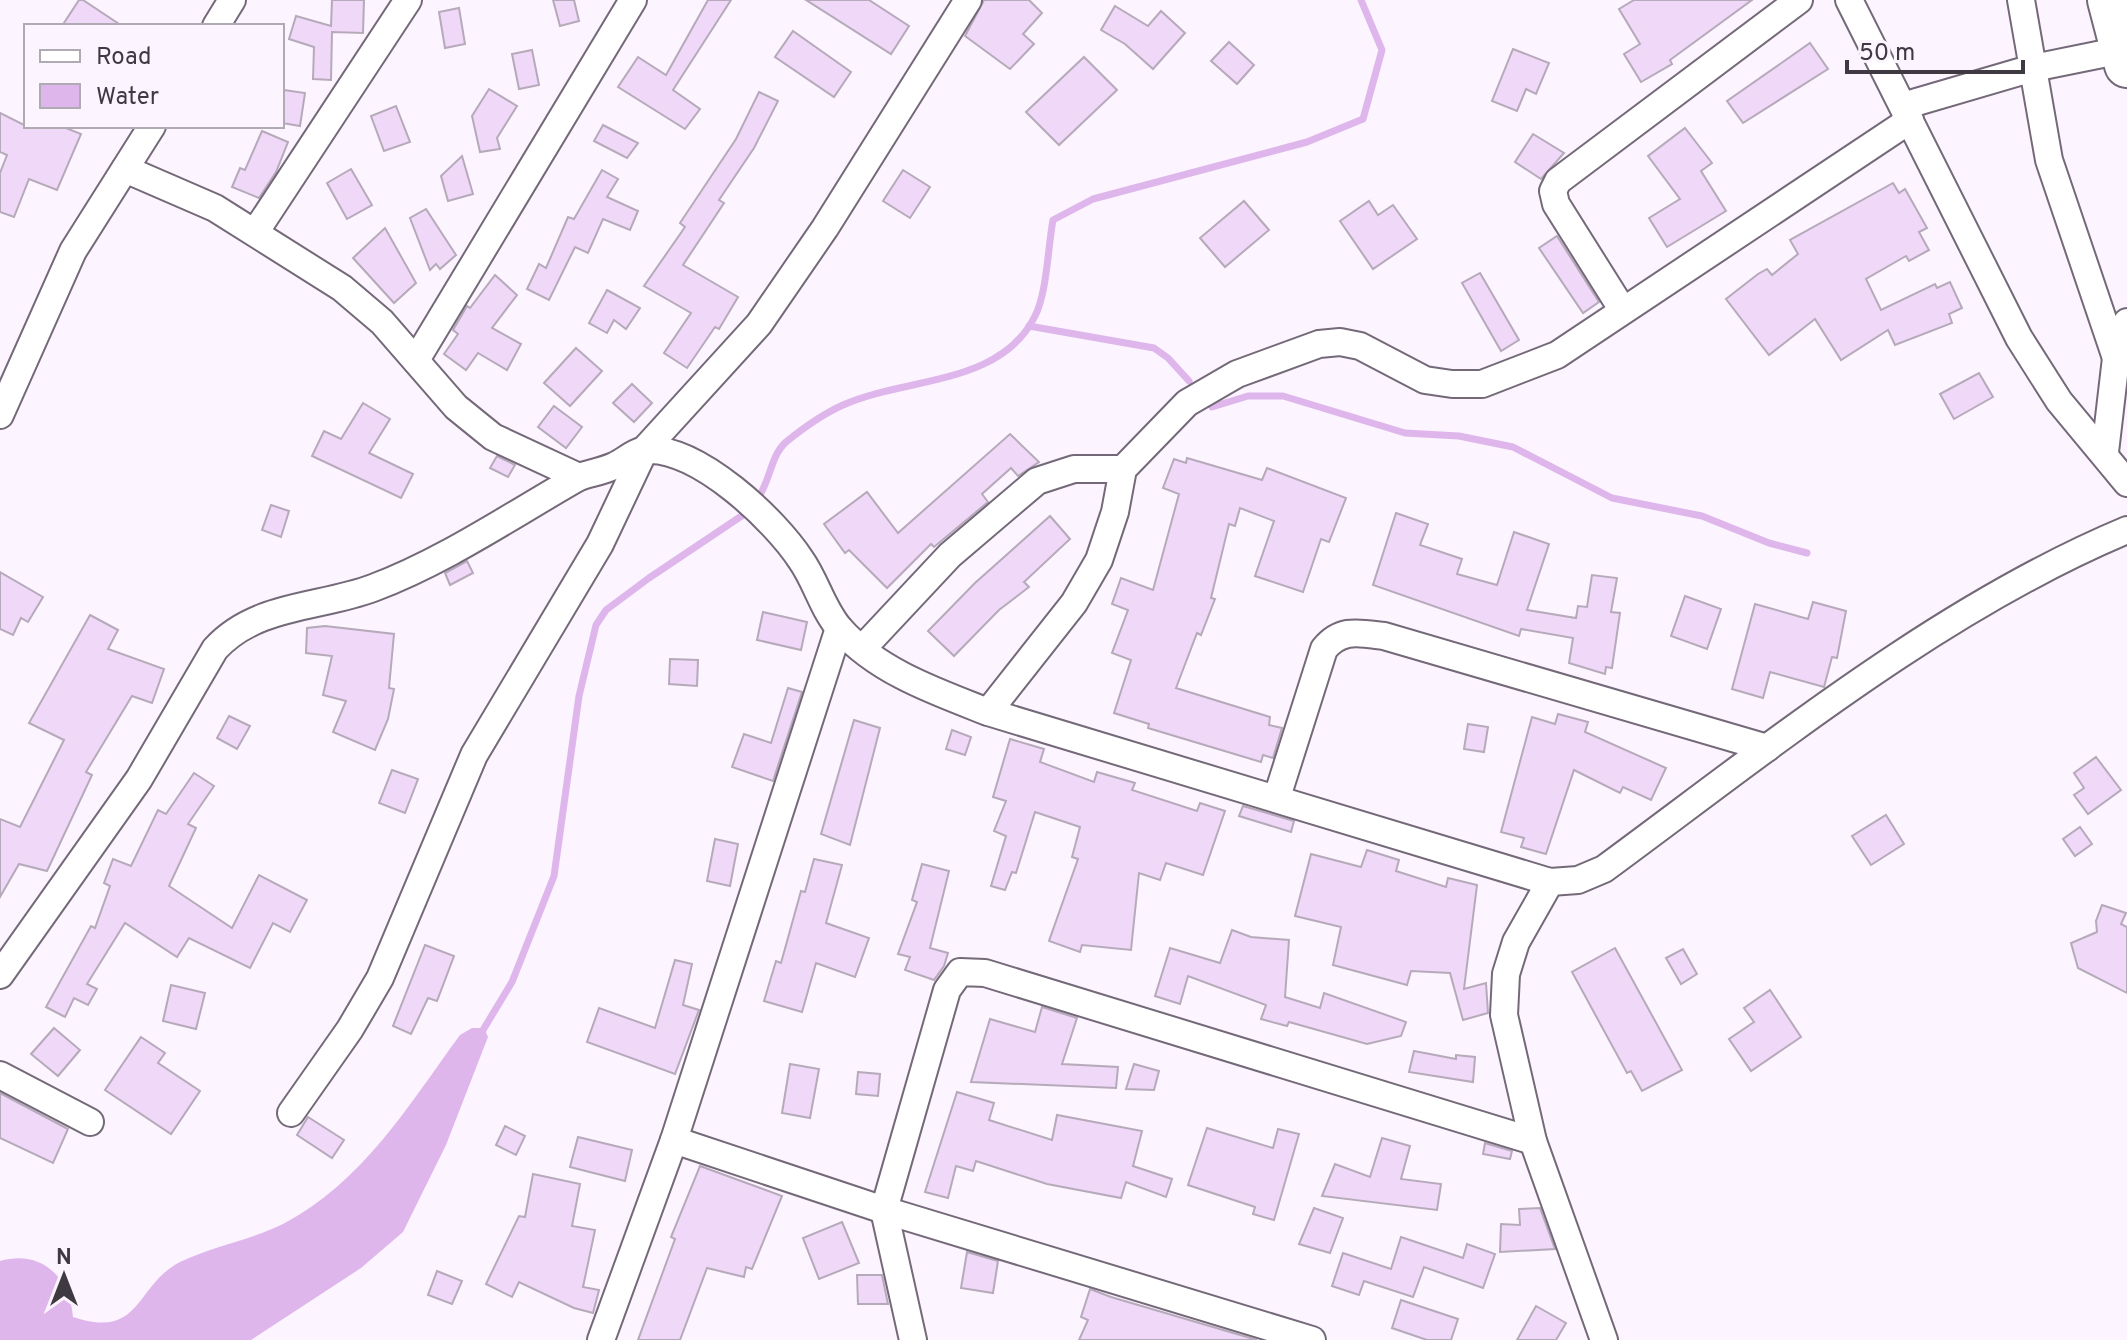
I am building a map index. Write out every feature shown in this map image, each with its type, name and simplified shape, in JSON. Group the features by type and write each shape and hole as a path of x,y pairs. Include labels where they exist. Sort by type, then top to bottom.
{"highway":[{"path":"2110,0 2125,58"}],"street":[{"path":"217,24 232,0"},
{"path":"256,231 408,0"},
{"path":"416,360 633,0"},
{"path":"291,1113 350,1029 380,978 474,755 600,544 645,449 759,324 825,228 968,0"},
{"path":"1622,309 1556,204 1553,191 1558,181 1799,0"},
{"path":"1849,0 2019,338 2059,401 2105,452 2127,483"},
{"path":"2021,0 2049,160 2116,358"},
{"path":"988,712 1074,603 1099,560 1115,512 1123,469 1187,403 1237,374 1319,344 1340,342 1360,346 1425,380 1482,384 1557,355 1907,113 2033,68 2125,58"},
{"path":"0,415 73,251 151,128"},
{"path":"125,169 215,208 342,288 382,322 456,407 493,437 579,477"},
{"path":"2105,452 2116,358 2127,322"},
{"path":"0,975 139,779 215,649 229,633 249,622 299,606 372,589 579,477 614,466 645,449 676,455 710,471 779,531 802,560 839,628 862,649 921,686 988,712 1550,882 1578,880 1604,869 1767,748 1908,649 2014,588 2127,530"},
{"path":"862,649 950,555 1037,481 1074,469 1123,469"},
{"path":"601,1340 674,1140 839,628"},
{"path":"1277,797 1324,649 1335,636 1354,632 1384,636 1767,748"},
{"path":"1550,882 1516,942 1506,974 1504,1015 1533,1141 1604,1340"},
{"path":"913,1340 884,1210 947,990 960,972 985,973 1533,1141"},
{"path":"0,1075 90,1122"},
{"path":"674,1140 884,1210 1312,1340"}],"water":[{"path":"472,1028 484,1028 488,1037 446,1145 403,1232 361,1268 251,1340 0,1340 0,1261 29,1259 51,1270 66,1290 73,1317 96,1322 125,1316 165,1272 180,1262 283,1224 337,1187 382,1140 460,1035"}],"building":[{"path":"79,0 83,0 119,24 63,24"},
{"path":"332,0 364,0 363,33 332,32 331,80 313,79 314,47 289,39 296,16 331,26"},
{"path":"553,0 574,0 579,21 560,26"},
{"path":"708,0 731,0 673,90 700,109 685,129 618,87 638,57 666,75"},
{"path":"806,0 869,0 909,26 891,54"},
{"path":"984,0 1029,0 1042,13 1023,34 1034,44 1010,69 965,36"},
{"path":"1634,0 1752,0 1670,60 1672,64 1641,82 1624,54 1640,44 1619,9"},
{"path":"1115,6 1148,26 1161,11 1185,33 1153,69 1125,44 1101,30"},
{"path":"459,8 465,44 445,48 439,12"},
{"path":"793,31 851,72 834,97 775,57"},
{"path":"1229,42 1254,65 1237,84 1211,61"},
{"path":"1810,43 1828,69 1743,123 1727,101"},
{"path":"1513,49 1549,63 1536,94 1526,89 1517,111 1492,101"},
{"path":"532,50 539,85 519,89 512,54"},
{"path":"1084,57 1117,90 1059,145 1026,112"},
{"path":"489,89 517,106 497,138 500,149 480,152 472,116"},
{"path":"284,90 305,93 300,126 284,123"},
{"path":"759,92 778,101 754,148 719,200 724,203 683,265 738,297 719,329 715,327 687,368 664,353 691,313 644,286 685,227 680,223 736,139"},
{"path":"396,106 410,142 384,151 371,116"},
{"path":"0,113 24,125 24,128 66,128 81,134 57,190 29,179 14,217 0,212 0,173 7,155 0,152"},
{"path":"603,125 638,143 627,158 594,141"},
{"path":"1685,128 1712,163 1701,171 1726,211 1667,247 1649,218 1680,199 1648,156"},
{"path":"262,131 288,142 276,172 259,198 232,187 240,168 245,170"},
{"path":"1533,134 1564,153 1541,179 1515,162"},
{"path":"462,156 473,194 448,201 441,176"},
{"path":"351,169 372,205 347,219 327,183"},
{"path":"602,170 618,179 607,197 638,211 630,230 603,219 588,253 575,247 549,300 527,289 539,264 546,268 568,217 574,219"},
{"path":"903,170 930,187 910,218 883,201"},
{"path":"1893,183 1899,193 1905,189 1927,228 1919,232 1929,250 1909,261 1906,256 1866,279 1881,310 1935,284 1937,288 1950,282 1962,308 1949,314 1952,323 1895,345 1888,330 1841,360 1815,319 1769,355 1726,299 1758,274 1767,269 1772,275 1798,254 1790,240"},
{"path":"1244,201 1269,230 1225,267 1200,238"},
{"path":"1369,201 1378,215 1393,205 1417,239 1373,269 1340,221"},
{"path":"426,209 456,255 440,269 436,264 430,270 410,218"},
{"path":"385,228 416,283 394,303 353,258"},
{"path":"1557,236 1599,302 1583,313 1539,248"},
{"path":"1480,273 1519,340 1501,351 1462,283"},
{"path":"495,275 517,295 492,328 521,344 507,370 478,353 466,370 444,354 458,334 453,330 467,306 470,308"},
{"path":"607,290 640,308 626,329 614,320 607,333 589,323"},
{"path":"576,348 602,371 570,406 544,383"},
{"path":"1979,373 1993,397 1954,419 1940,394"},
{"path":"632,384 652,403 634,422 613,403"},
{"path":"363,403 390,419 369,453 413,474 401,498 312,456 324,431 341,439"},
{"path":"554,406 582,427 566,448 538,427"},
{"path":"1010,434 1039,462 1018,476 1011,468 982,494 988,502 934,547 931,544 887,588 849,550 845,553 824,524 867,492 898,533"},
{"path":"497,456 515,465 508,477 490,468"},
{"path":"1187,458 1262,480 1267,468 1346,498 1329,542 1321,539 1303,592 1255,576 1274,521 1240,508 1235,526 1229,524 1211,598 1215,599 1201,635 1197,633 1176,688 1270,717 1269,725 1282,728 1273,758 1263,755 1261,762 1148,728 1149,724 1114,713 1131,660 1112,653 1128,610 1112,604 1121,578 1153,590 1179,494 1163,488 1174,459 1186,463"},
{"path":"271,505 289,511 281,537 262,530"},
{"path":"1396,513 1428,524 1420,545 1462,559 1457,574 1497,585 1514,532 1549,544 1527,610 1576,618 1578,606 1587,607 1592,575 1617,578 1611,612 1620,613 1612,668 1606,667 1605,674 1569,663 1573,638 1521,629 1519,636 1373,585"},
{"path":"1050,516 1070,539 1024,582 1029,587 999,610 954,656 928,631 975,583"},
{"path":"467,561 473,573 450,585 445,573"},
{"path":"0,572 43,597 28,622 21,618 13,635 0,629"},
{"path":"1685,596 1721,609 1707,649 1671,636"},
{"path":"1813,602 1846,611 1837,658 1832,657 1824,687 1770,672 1763,698 1732,689 1755,604 1808,619"},
{"path":"763,612 807,622 801,650 757,640"},
{"path":"90,615 118,630 108,649 164,669 152,703 132,696 86,772 92,775 47,871 19,864 0,897 0,819 20,827 64,740 29,723"},
{"path":"325,626 394,634 389,688 394,689 388,719 375,750 333,732 346,701 323,695 332,656 306,653 307,628"},
{"path":"670,659 698,660 697,686 669,684"},
{"path":"788,688 802,692 773,781 732,767 744,734 771,743"},
{"path":"1558,714 1588,722 1585,732 1666,768 1651,800 1623,787 1620,793 1574,770 1546,854 1521,847 1524,838 1501,832 1532,717 1555,724"},
{"path":"229,716 250,726 237,749 217,738"},
{"path":"854,720 880,728 850,845 821,834"},
{"path":"1468,724 1488,727 1484,752 1464,749"},
{"path":"952,730 971,737 965,755 946,749"},
{"path":"1010,739 1044,749 1040,762 1094,782 1097,772 1135,783 1132,790 1197,811 1200,803 1225,811 1203,875 1166,863 1160,880 1139,873 1131,950 1082,945 1080,952 1049,941 1078,859 1072,857 1080,827 1035,812 1016,873 1012,872 1005,890 991,886 1006,836 994,831 1006,801 993,797"},
{"path":"2096,757 2121,790 2088,814 2074,795 2084,788 2074,773"},
{"path":"392,770 418,779 405,813 379,803"},
{"path":"194,773 214,786 188,824 196,828 169,886 232,928 259,875 307,900 290,932 273,923 250,968 189,938 177,957 125,923 87,984 97,989 88,1005 74,998 65,1017 46,1007 91,926 95,928 110,886 104,883 113,859 131,866 158,810 166,814"},
{"path":"1243,806 1294,821 1291,832 1239,816"},
{"path":"1886,815 1904,844 1871,865 1852,836"},
{"path":"2080,827 2092,844 2075,856 2063,839"},
{"path":"715,839 738,844 730,886 707,881"},
{"path":"1367,850 1399,860 1396,871 1446,887 1448,878 1477,885 1464,989 1486,983 1488,1013 1463,1020 1450,973 1411,971 1407,985 1333,965 1341,927 1295,916 1311,854 1361,867"},
{"path":"814,859 842,865 826,923 869,938 855,977 816,963 802,1012 764,1001 776,961 781,963 801,891 805,892"},
{"path":"922,864 949,871 930,948 948,953 944,966 934,980 905,970 910,957 898,954 917,902 912,900"},
{"path":"2102,905 2126,913 2121,924 2127,927 2127,993 2078,968 2071,943 2097,932 2096,921"},
{"path":"1232,930 1251,937 1289,940 1285,997 1320,1008 1324,993 1406,1022 1401,1036 1367,1044 1289,1022 1287,1026 1261,1019 1266,1005 1188,976 1180,1004 1155,996 1170,948 1220,963"},
{"path":"425,945 454,956 437,1001 428,998 411,1034 393,1026"},
{"path":"1615,948 1682,1070 1642,1091 1631,1071 1627,1073 1572,972"},
{"path":"1683,949 1697,974 1681,984 1666,958"},
{"path":"675,960 692,964 683,1005 699,1010 675,1074 587,1042 599,1008 655,1028"},
{"path":"171,985 205,993 196,1029 163,1021"},
{"path":"1770,990 1801,1037 1751,1071 1729,1039 1754,1022 1744,1008"},
{"path":"1042,1007 1077,1018 1062,1064 1118,1067 1116,1088 971,1082 990,1019 1035,1032"},
{"path":"54,1028 80,1050 58,1076 31,1054"},
{"path":"141,1037 165,1053 158,1063 200,1091 171,1134 105,1090"},
{"path":"1414,1051 1456,1059 1456,1055 1475,1057 1473,1082 1409,1072"},
{"path":"790,1064 819,1069 810,1118 782,1113"},
{"path":"1134,1064 1159,1071 1154,1090 1126,1089"},
{"path":"858,1072 880,1074 878,1096 856,1094"},
{"path":"957,1092 994,1103 989,1120 1052,1140 1057,1115 1142,1131 1133,1166 1172,1179 1166,1197 1126,1182 1121,1198 1047,1184 976,1161 973,1171 956,1166 948,1198 925,1192"},
{"path":"0,1093 68,1129 53,1163 0,1138"},
{"path":"308,1117 344,1140 332,1158 297,1135"},
{"path":"505,1126 525,1136 516,1155 496,1145"},
{"path":"1207,1128 1273,1148 1278,1129 1299,1134 1274,1220 1253,1214 1255,1207 1188,1185"},
{"path":"578,1137 632,1150 625,1181 570,1167"},
{"path":"1382,1138 1410,1146 1401,1179 1441,1184 1437,1210 1322,1196 1335,1164 1370,1177"},
{"path":"1485,1143 1512,1151 1510,1159 1483,1154"},
{"path":"700,1166 782,1196 752,1269 746,1267 744,1277 707,1268 680,1340 638,1340 675,1239 671,1237"},
{"path":"533,1174 580,1184 572,1226 595,1230 583,1287 599,1290 593,1313 574,1308 519,1282 512,1297 486,1284 519,1216 525,1217"},
{"path":"1314,1208 1343,1218 1330,1253 1299,1244"},
{"path":"1540,1208 1555,1249 1500,1252 1501,1224 1520,1225 1519,1209"},
{"path":"842,1222 859,1263 819,1279 803,1238"},
{"path":"1401,1237 1463,1258 1467,1244 1495,1254 1483,1288 1424,1267 1413,1297 1364,1281 1359,1295 1332,1286 1343,1253 1391,1269"},
{"path":"967,1252 998,1261 993,1293 961,1288"},
{"path":"437,1271 462,1281 452,1304 428,1295"},
{"path":"857,1275 882,1275 888,1304 858,1304"},
{"path":"1090,1289 1257,1340 1079,1340 1088,1320 1081,1317"},
{"path":"1401,1300 1458,1319 1451,1340 1427,1340 1392,1328"},
{"path":"1536,1306 1566,1323 1556,1340 1517,1340"}],"waterway":[{"path":"756,501 781,448 820,417 868,396 976,368 999,356 1020,339 1039,306 1053,220 1093,199 1307,142 1363,119 1382,50 1361,0"},
{"path":"1029,326 1154,348 1189,381"},
{"path":"1212,407 1248,396 1283,396 1405,433 1459,436 1513,447 1612,498 1702,516 1769,543 1807,553"},
{"path":"480,1035 512,982 554,876 579,696 596,625 606,610 749,511"}]}
